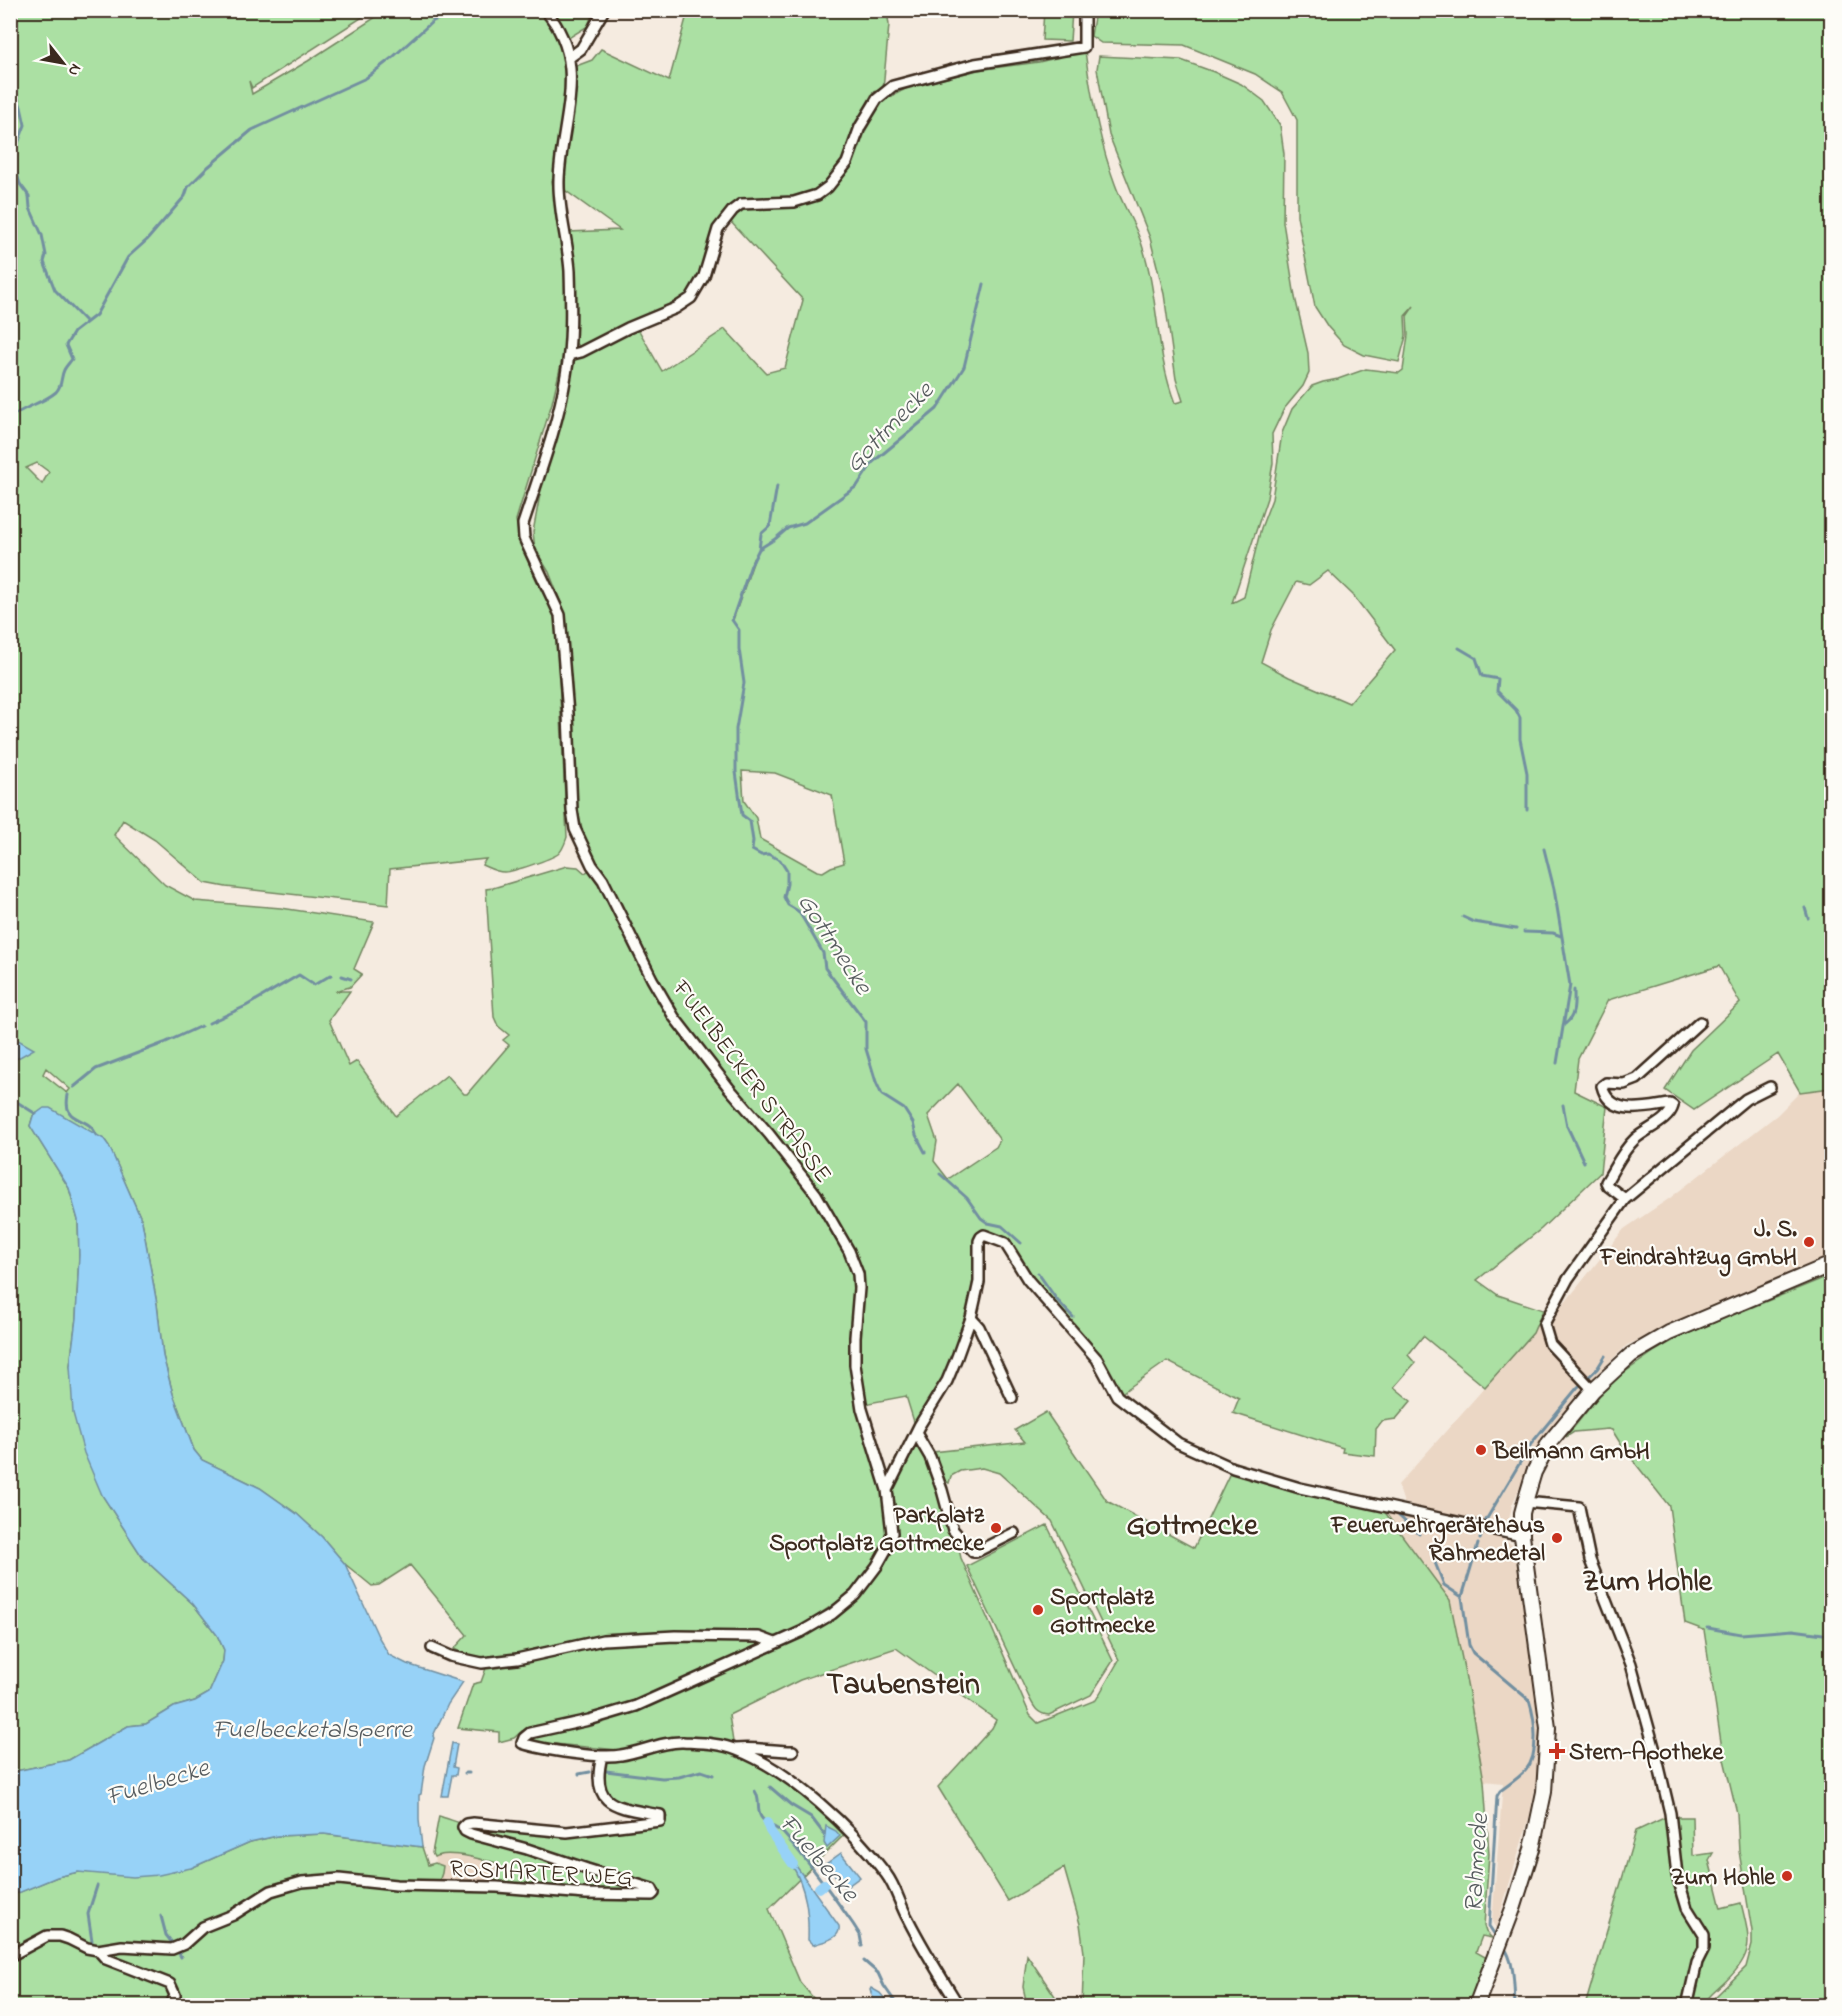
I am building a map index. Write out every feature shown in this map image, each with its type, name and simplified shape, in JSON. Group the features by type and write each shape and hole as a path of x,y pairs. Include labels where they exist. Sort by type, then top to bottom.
{"main road":[{"path":"1476,2006 1501,1943 1532,1849 1544,1792 1548,1728 1522,1536 1522,1513 1534,1472 1549,1443 1590,1387 1633,1353 1669,1333 1832,1264"}],"street":[{"name":"FUELBECKER STRASSE","path":"545,10 554,20 565,40 570,57 572,78 564,126 559,182 570,269 569,355 562,395 523,524 524,538 560,615 574,829 674,1017 816,1194 849,1251 858,1274 860,1288 855,1337 855,1365 862,1409 887,1490 892,1533 886,1550 855,1595 832,1614 801,1632 636,1706 530,1734 524,1738 522,1743 552,1750 602,1756 620,1756 679,1742 709,1743 735,1749 789,1778 822,1806 888,1876 908,1920 958,2006"},
{"path":"570,57 581,49 604,10"},
{"path":"569,355 581,352 628,328 676,308 691,298 704,276 718,229 741,204 794,202 817,195 828,187 847,163 860,127 877,99 893,86 975,64 1084,47 1084,10"},
{"path":"1625,1199 1606,1182 1625,1150 1634,1140 1667,1115 1673,1106 1670,1104 1637,1109 1624,1108 1612,1103 1604,1094 1602,1086 1606,1083 1624,1084 1637,1078 1700,1022"},
{"path":"1590,1387 1550,1344 1544,1324 1568,1279 1625,1199 1746,1099 1770,1088"},
{"path":"887,1490 916,1433 947,1381 971,1318 979,1282 979,1241 984,1235 1005,1243 1028,1280 1097,1359 1118,1396 1178,1443 1233,1468 1300,1488 1522,1536"},
{"path":"971,1318 979,1327 1012,1398"},
{"path":"916,1433 930,1457 953,1530 973,1552 1014,1533"},
{"path":"1525,1502 1579,1507 1590,1560 1631,1664 1670,1813 1677,1875 1687,1908 1704,1935 1704,1948 1697,1962 1687,2006"},
{"path":"432,1648 450,1656 482,1663 517,1659 603,1641 675,1636 759,1637 775,1643"},
{"path":"735,1749 793,1751"},
{"name":"ROSMARTER WEG","path":"10,1956 47,1936 69,1938 87,1948 98,1950 122,1946 172,1949 184,1944 203,1926 233,1915 271,1891 302,1882 339,1879 396,1886 497,1887 586,1894 652,1895 654,1893 652,1888 471,1834 463,1827 473,1823 567,1832 660,1821 660,1815 614,1805 606,1800 599,1786 602,1756"},
{"path":"98,1950 106,1959 170,1984 175,1995 171,2006"}],"shaded area":[{"path":"1831,1088 1831,1261 1627,1345 1582,1389 1536,1449 1512,1505 1505,1530 1404,1503 1398,1485 1533,1333 1543,1310 1563,1305 1624,1229 1670,1198 1777,1115 1800,1092"},
{"path":"1384,1511 1483,1533 1502,1539 1514,1546 1535,1684 1539,1735 1537,1777 1530,1815 1496,1928 1492,1922 1503,1783 1484,1781 1450,1600"},
{"path":"439,1854 498,1863 494,1884 437,1883 443,1866 435,1863 434,1857"}],"green space":[{"path":"11,11 372,11 252,88 249,81 252,94 385,11 593,11 588,26 565,40 571,68 592,60 601,49 669,81 688,11 887,11 889,25 883,89 873,92 856,126 843,161 826,184 816,191 787,198 736,201 728,207 716,224 698,279 690,293 581,348 575,343 572,344 568,232 620,230 552,181 566,270 565,347 552,403 516,520 520,544 556,617 567,837 560,852 532,865 504,872 482,865 486,859 390,869 388,905 205,883 155,840 123,820 114,835 165,885 195,901 281,908 374,922 354,969 362,974 350,987 335,991 350,991 329,1020 349,1066 357,1061 396,1116 447,1075 464,1094 467,1094 509,1045 503,1040 509,1035 498,1026 494,1017 486,889 567,866 578,867 585,873 597,864 585,838 577,811 566,616 549,572 535,549 533,532 570,368 575,360 637,327 662,371 725,329 766,373 785,368 803,300 729,220 744,210 756,207 801,205 830,192 849,167 863,129 881,102 907,88 978,70 1039,62 1085,51 1104,151 1147,262 1164,364 1175,403 1183,401 1176,379 1164,294 1150,238 1109,135 1097,69 1099,56 1181,60 1241,84 1264,101 1280,125 1284,154 1283,222 1295,297 1308,353 1309,373 1303,386 1284,409 1272,434 1273,463 1267,498 1232,603 1244,597 1261,528 1272,499 1282,433 1292,409 1312,386 1323,382 1366,369 1399,373 1403,370 1408,335 1407,316 1414,306 1405,316 1406,336 1399,362 1364,355 1344,345 1315,307 1297,216 1297,120 1282,92 1255,74 1184,45 1101,43 1091,36 1095,11 1831,11 1831,1088 1800,1092 1778,1054 1694,1110 1665,1090 1691,1050 1740,1003 1719,966 1608,1000 1578,1059 1574,1091 1607,1107 1600,1173 1541,1229 1477,1280 1498,1295 1543,1310 1533,1333 1485,1387 1423,1336 1408,1355 1415,1363 1394,1387 1411,1401 1396,1419 1382,1421 1376,1429 1375,1456 1342,1452 1343,1448 1233,1413 1239,1398 1167,1361 1120,1394 1087,1340 1067,1321 1040,1285 1029,1276 1010,1245 1002,1236 986,1231 979,1233 974,1240 973,1279 969,1309 960,1339 948,1371 915,1425 906,1396 858,1405 890,1529 881,1552 865,1578 849,1594 797,1629 639,1701 522,1731 514,1738 499,1742 499,1732 458,1728 473,1684 481,1682 487,1660 475,1659 454,1649 467,1635 410,1565 379,1585 372,1586 345,1564 322,1537 297,1514 260,1488 202,1460 194,1450 173,1394 163,1356 157,1304 142,1221 109,1146 104,1139 33,1116 30,1126 69,1188 78,1220 76,1318 70,1366 102,1495 143,1558 193,1604 217,1635 224,1650 223,1661 209,1693 195,1701 174,1707 146,1724 128,1726 69,1760 11,1772","holes":["37,463 49,472 42,484 26,468","753,559 754,560 732,620","1328,571 1353,595 1395,650 1349,703 1261,662 1271,630 1296,582 1309,585","742,771 775,773 832,795 844,863 823,872 817,871 760,839 756,818 744,801","46,1068 70,1089 67,1093 43,1074","958,1084 1000,1140 996,1147 948,1179 934,1161 937,1141 928,1115"]},
{"path":"1044,11 1072,11 1070,41 1042,40"},
{"path":"1831,1275 1831,2005 1709,2005 1746,1967 1752,1945 1752,1931 1739,1851 1737,1813 1723,1755 1704,1630 1685,1623 1669,1506 1624,1449 1612,1430 1574,1432 1566,1437 1599,1396 1622,1374 1655,1351 1679,1337"},
{"path":"1046,1412 1107,1501 1194,1548 1231,1471 1299,1491 1384,1511 1450,1600 1484,1781 1489,1854 1484,1926 1492,1938 1482,1936 1476,1952 1487,1958 1469,2005 1082,2005 1084,1953 1080,1924 1064,1868 1008,1901 938,1787 992,1728 996,1720 896,1648 800,1680 729,1715 733,1742 678,1738 619,1750 535,1741 533,1737 571,1729 641,1707 775,1649 826,1622 854,1601 884,1562 895,1531 896,1511 893,1491 914,1446 918,1446 930,1467 950,1536 956,1537 961,1558 1030,1715 1038,1723 1096,1700 1119,1660 1052,1521 999,1473 982,1468 960,1471 951,1476 949,1483 942,1479 933,1452 1025,1442 1015,1430"},
{"name":"Sportplatz Gottmecke","path":"1047,1525 1113,1661 1091,1695 1049,1715 1038,1711 1032,1702 967,1566"},
{"path":"689,1745 730,1753 758,1764 785,1782 844,1835 769,1909 800,1982 819,2005 11,2005 10,1896 57,1877 78,1872 103,1873 191,1868 250,1842 277,1836 324,1834 422,1847 428,1865 435,1863 443,1866 436,1890 494,1891 497,1863 448,1854 434,1857 432,1853 439,1816 479,1828 548,1833 611,1832 658,1825 667,1817 664,1813 609,1799 602,1780 603,1770 608,1760"},
{"path":"1666,1817 1692,1817 1693,1856 1713,1853 1709,1860 1721,1908 1741,1903 1748,1937 1746,1954 1735,1971 1703,2005 1585,2006 1636,1831"},
{"path":"1027,1955 1061,2005 1027,2005 1023,1987"}],"water":[{"path":"11,1036 34,1049 11,1062"},
{"name":"Fuelbecketalsperre","path":"44,1108 50,1108 104,1139 142,1221 157,1304 163,1356 173,1394 194,1450 202,1460 260,1488 297,1514 322,1537 345,1564 389,1655 407,1664 463,1682 448,1704 433,1736 425,1766 419,1795 422,1847 324,1834 277,1836 250,1842 191,1868 159,1875 133,1877 78,1872 57,1877 11,1896 11,1772 69,1760 128,1726 146,1724 174,1707 195,1701 209,1693 223,1661 224,1650 217,1635 193,1604 143,1558 102,1495 84,1453 73,1413 70,1366 76,1318 78,1220 69,1188 30,1126 33,1116"},
{"path":"452,1743 457,1744 453,1767 457,1768 456,1775 452,1775 448,1796 442,1796"},
{"path":"826,1826 840,1836 827,1848 824,1843"},
{"path":"841,1853 860,1877 845,1888 826,1864"},
{"path":"794,1863 839,1926 835,1937 813,1945 808,1940 806,1901 801,1883 792,1865"},
{"path":"871,1988 880,1993 890,2005 876,2005"}],"waterway":[{"path":"10,418 56,392 61,384 64,370 72,359 66,345 74,332 96,315 128,257 147,240 185,196 188,187 208,167 252,130 366,78 433,21 459,10"},
{"path":"12,83 25,125 12,159 20,184 29,196 30,208 42,235 46,255 44,262 55,290 85,321"},
{"name":"Gottmecke","path":"925,1152 916,1135 913,1123 904,1109 882,1095 876,1082 866,1049 866,1022 825,968 823,953 804,920 798,911 788,905 784,897 787,871 780,860 752,850 750,821 742,815 736,772 736,729 744,683 739,630 732,620 759,549 788,528 805,523 857,486 873,462 937,409 964,367 984,284"},
{"name":"Gottmecke","path":"759,549 761,534 770,526 777,486"},
{"path":"1459,648 1476,658 1482,676 1498,679 1497,691 1516,710 1520,718 1520,739 1527,773 1527,810"},
{"path":"1544,849 1554,889 1570,985 1557,1063"},
{"path":"1805,908 1808,918"},
{"path":"1463,917 1474,922 1516,929"},
{"path":"1524,932 1553,933 1561,936"},
{"path":"209,1023 246,1006 299,975 314,985 331,975"},
{"path":"342,976 351,979"},
{"path":"1565,1024 1573,1013 1574,990"},
{"path":"74,1087 96,1069 201,1026"},
{"path":"10,1093 17,1102 36,1114"},
{"path":"68,1095 67,1105 72,1116 88,1124 96,1135"},
{"path":"1563,1105 1567,1126 1584,1162"},
{"name":"Gottmecke","path":"940,1174 967,1198 981,1218 988,1223 1002,1226 1021,1243"},
{"name":"Gottmecke","path":"1038,1273 1057,1300 1073,1317"},
{"name":"Rahmede","path":"1480,1539 1486,1520 1531,1444 1577,1388 1597,1369 1605,1356"},
{"name":"Gottmecke","path":"1399,1516 1419,1534"},
{"name":"Rahmede","path":"1478,1544 1462,1597 1469,1645 1473,1653 1529,1700 1535,1736 1533,1755 1526,1770 1497,1796 1489,1926 1497,1938"},
{"name":"Gottmecke","path":"1434,1560 1444,1585 1462,1597"},
{"path":"1708,1628 1741,1634 1793,1630 1823,1634"},
{"name":"Fuelbecke","path":"606,1771 662,1778 679,1777 701,1771 713,1775"},
{"name":"Fuelbecke","path":"579,1774 590,1772"},
{"path":"770,1787 791,1805 811,1817 824,1834"},
{"name":"Fuelbecke","path":"755,1791 761,1817 784,1834 811,1867 853,1924 860,1935 862,1946"},
{"path":"767,1823 793,1864"},
{"name":"Fuelbecke","path":"819,1888 824,1884"},
{"path":"92,1941 88,1914 97,1886"},
{"path":"161,1916 166,1935 173,1944"},
{"name":"Rahmede","path":"1503,1946 1512,1966 1515,2006"},
{"path":"178,1951 181,1957"},
{"name":"Fuelbecke","path":"864,1961 878,1973 898,2006"}],"place":[{"name":"J. S. Feindrahtzug GmbH","path":"1809,1242"},
{"name":"Beilmann GmbH","path":"1481,1450"},
{"name":"Parkplatz Sportplatz Gottmecke","path":"996,1528"},
{"name":"Feuerwehrgerätehaus Rahmedetal","path":"1557,1538"},
{"name":"Sportplatz Gottmecke","path":"1038,1610"},
{"name":"Stern-Apotheke","path":"1557,1751"},
{"name":"Zum Hohle","path":"1787,1876"}],"district":[{"name":"Gottmecke","path":"1192,1524"},
{"name":"Zum Hohle","path":"1647,1580"},
{"name":"Taubenstein","path":"903,1683"}]}
